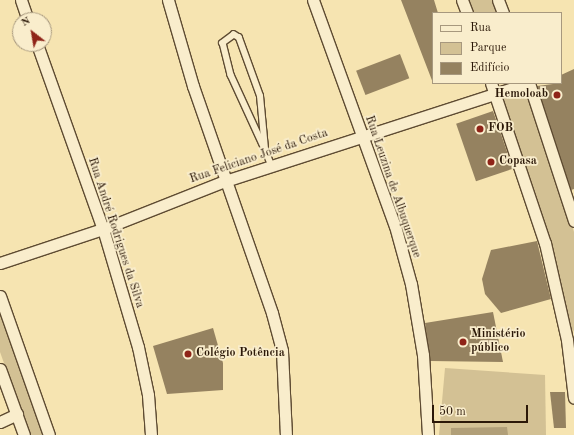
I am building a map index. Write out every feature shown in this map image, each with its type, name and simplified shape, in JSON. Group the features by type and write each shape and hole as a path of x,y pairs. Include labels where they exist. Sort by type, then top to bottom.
{"street":[{"path":"21,0 25,12"},
{"path":"168,0 282,351 286,435"},
{"name":"Rua Leuzina de Albuquerque","path":"313,0 396,231 411,284 423,355 428,435"},
{"path":"462,0 466,12"},
{"path":"498,0 503,12"},
{"name":"Rua André Rodrigues da Silva","path":"40,52 103,229 138,347 148,395 151,435"},
{"path":"491,84 545,243 568,350 574,398"},
{"name":"Rua Feliciano José da Costa","path":"0,263 103,229 226,181 526,84"},
{"path":"529,84 574,221"},
{"path":"0,296 49,435"},
{"path":"568,350 574,336"},
{"path":"0,369 24,435"},
{"path":"0,422 17,414"}],"lane":[{"path":"265,149 260,96 238,38 234,35 223,43 231,75 272,166"}],"green space":[{"path":"465,0 492,0 497,12 470,12"},
{"path":"528,87 574,232 574,330 567,340 499,98"},
{"path":"0,312 45,435 30,435 0,352"},
{"path":"445,368 545,375 546,435 439,435"}],"shaded area":[{"path":"507,427 508,435 451,435 451,428"}],"building":[{"path":"401,0 434,0 438,12 432,12 432,80"},
{"path":"400,54 409,78 365,95 356,71"},
{"path":"574,69 574,189 571,190 537,86 562,84 562,75"},
{"path":"493,111 513,169 476,181 456,124"},
{"path":"537,241 551,299 501,313 485,294 482,279 491,250"},
{"name":"Ministério público","path":"493,312 503,362 430,361 425,323"},
{"name":"Colégio Potência","path":"213,328 223,363 223,390 167,394 153,346"},
{"path":"550,392 565,392 566,428 554,428"}],"place":[{"name":"Hemoloab","path":"557,95"},
{"name":"FOB","path":"480,129"},
{"name":"Copasa","path":"491,162"},
{"name":"Ministério público","path":"463,342"},
{"name":"Colégio Potência","path":"188,354"}]}
